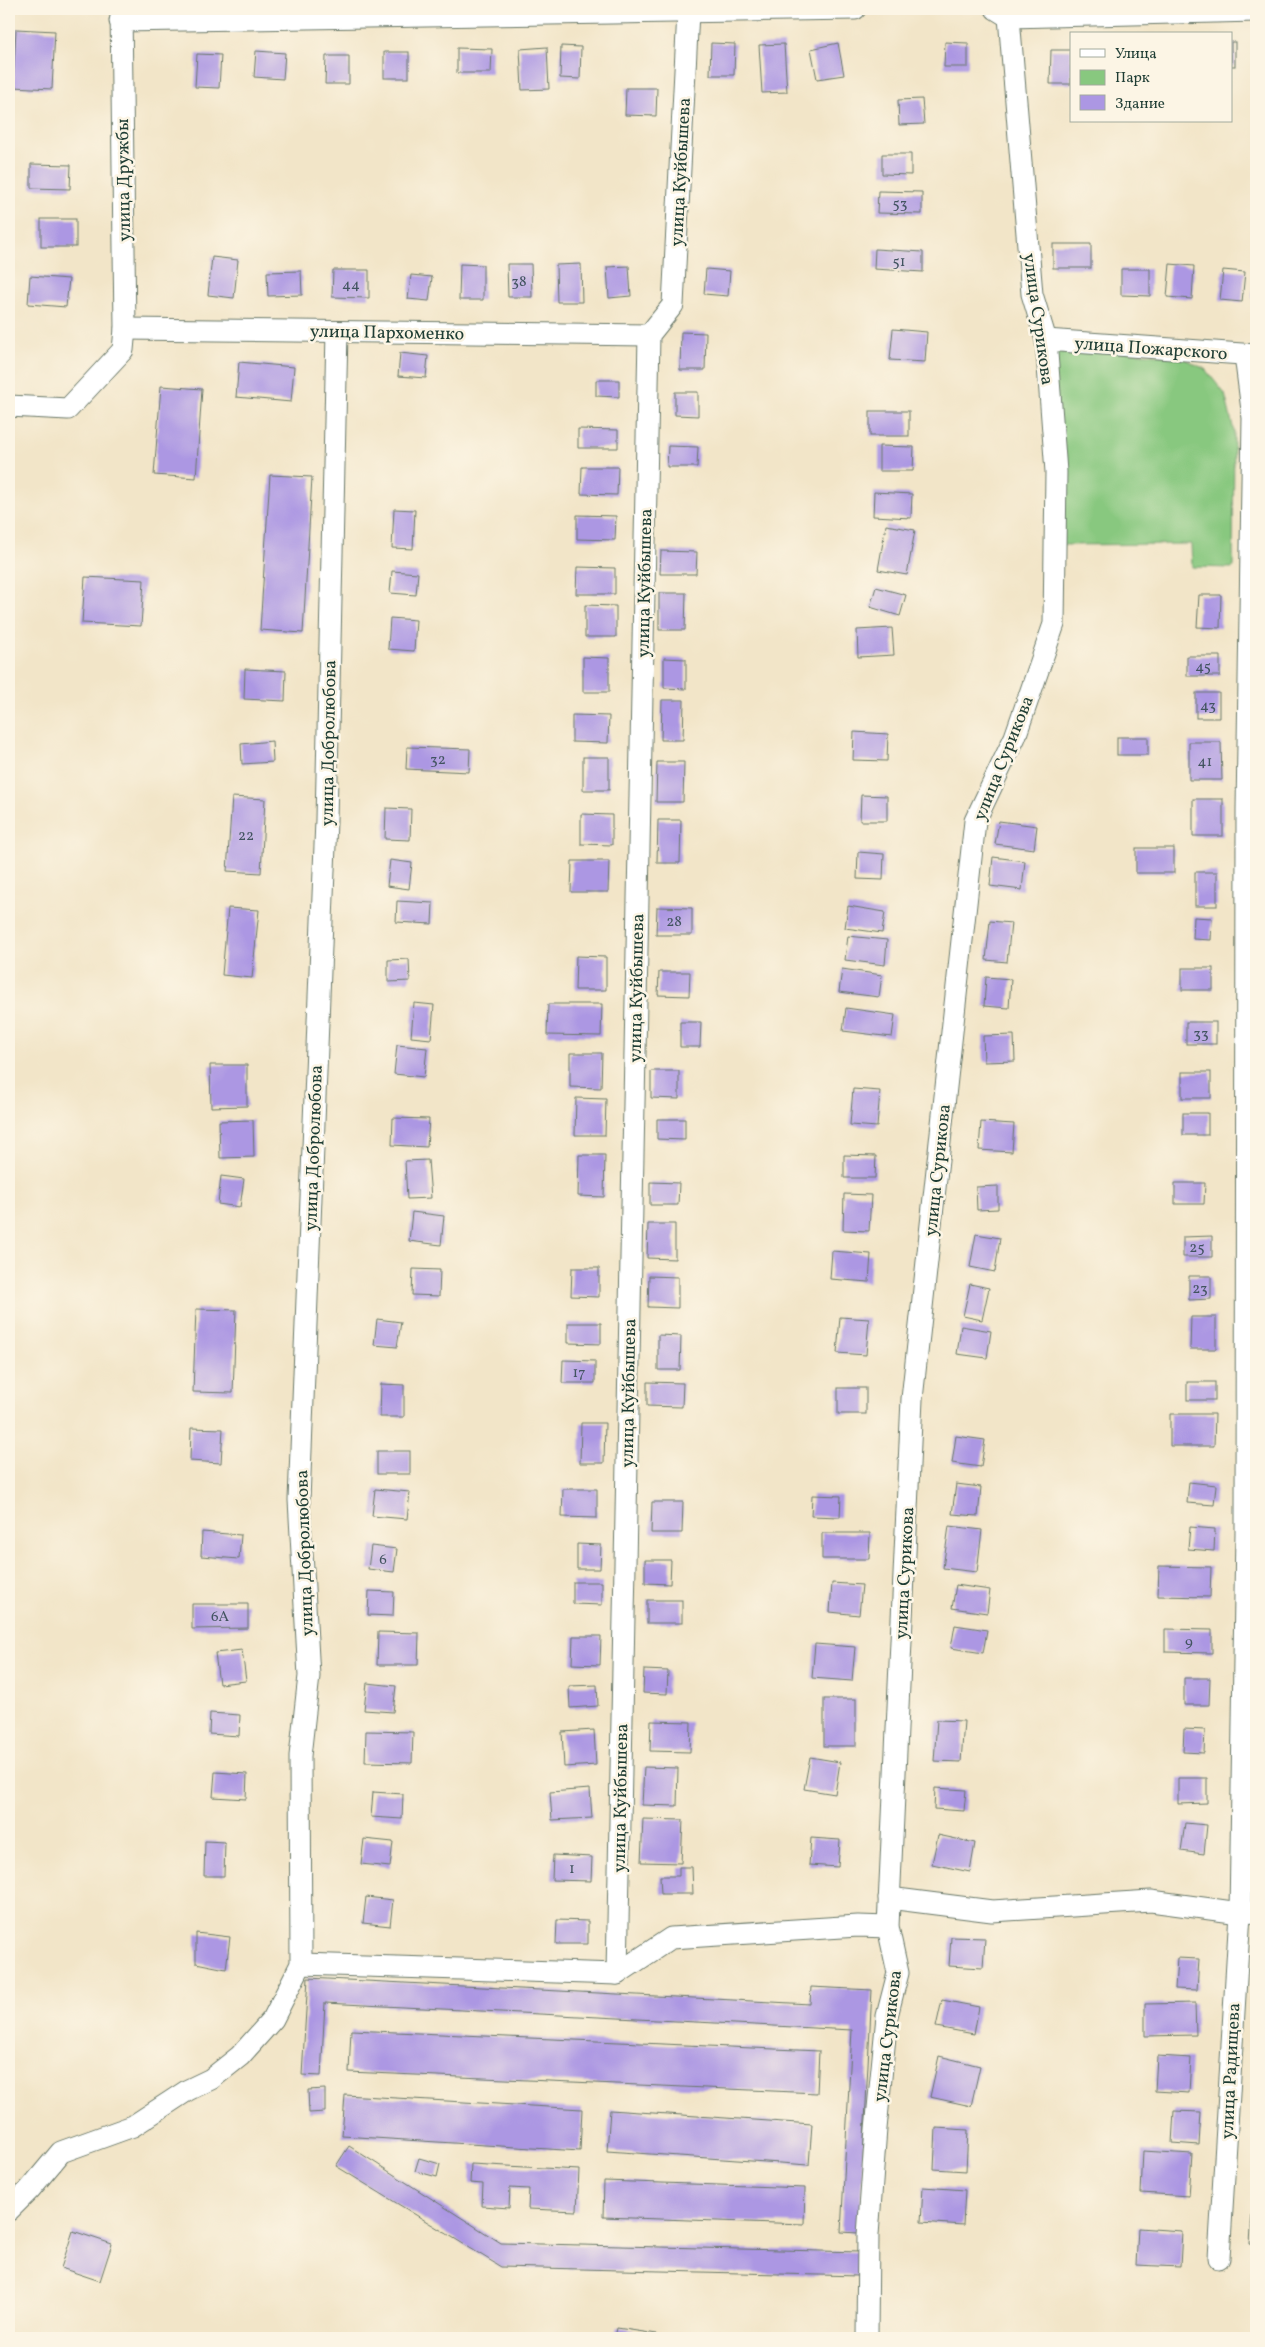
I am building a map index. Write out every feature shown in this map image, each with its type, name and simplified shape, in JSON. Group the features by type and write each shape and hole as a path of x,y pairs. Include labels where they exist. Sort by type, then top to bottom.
{"street":[{"path":"121,15 688,12 855,9"},
{"path":"1003,13 1256,11"},
{"name":"улица Куйбышева","path":"617,1974 649,335 673,305 688,12"},
{"name":"улица Сурикова","path":"868,2338 868,2253 876,2130 887,2016 898,1973 888,1927 912,1399 975,821 1015,736 1054,624 1056,472 1046,340 1032,294 1003,13"},
{"name":"улица Дружбы","path":"9,406 68,409 123,350 125,329 121,15"},
{"name":"улица Пархоменко","path":"125,329 649,335"},
{"name":"улица Добролюбова","path":"301,1964 300,1756 309,1676 300,1500 326,820 336,332"},
{"name":"улица Пожарского","path":"1046,340 1250,355"},
{"name":"улица Радищева","path":"1219,2258 1248,1913 1246,1532 1247,809 1254,418 1250,355"},
{"path":"889,1898 992,1911 1151,1901 1248,1913"},
{"path":"9,2210 30,2189 61,2152 133,2126 188,2090 211,2079 240,2056 273,2019 301,1964 617,1974 671,1938 858,1926 888,1927"}],"green space":[{"path":"1050,344 1181,357 1205,369 1225,394 1234,431 1233,568 1192,567 1191,544 1059,545"}],"building":[{"path":"16,29 55,31 52,89 13,87"},
{"path":"945,42 968,43 968,67 944,67"},
{"path":"1232,42 1235,42 1235,66 1232,66"},
{"path":"711,43 735,44 734,75 710,75"},
{"path":"838,43 844,75 817,79 811,49"},
{"path":"784,44 787,92 762,93 759,45"},
{"path":"561,46 581,47 580,79 560,78"},
{"path":"547,47 549,89 522,90 520,49"},
{"path":"457,48 492,49 491,73 457,73"},
{"path":"1051,50 1070,50 1070,84 1050,84"},
{"path":"256,51 285,53 283,79 254,77"},
{"path":"384,52 409,52 409,78 384,78"},
{"path":"197,54 221,55 219,88 195,87"},
{"path":"326,56 349,56 349,84 325,84"},
{"path":"626,88 657,88 656,116 625,115"},
{"path":"922,99 924,124 899,125 898,100"},
{"path":"882,154 911,154 911,175 882,174"},
{"path":"31,164 71,165 70,189 31,188"},
{"path":"878,191 922,192 922,214 877,213"},
{"path":"41,219 76,219 76,247 41,247"},
{"path":"1053,244 1091,244 1091,268 1053,268"},
{"path":"875,249 923,252 923,272 874,269"},
{"path":"212,257 238,260 234,298 208,295"},
{"path":"1254,262 1256,262 1256,300 1252,300"},
{"path":"460,264 483,265 483,300 459,300"},
{"path":"507,264 531,264 532,297 508,297"},
{"path":"581,264 582,302 557,302 556,265"},
{"path":"1170,264 1194,266 1192,299 1167,297"},
{"path":"629,266 631,296 609,298 607,267"},
{"path":"706,269 730,271 728,296 704,294"},
{"path":"1121,269 1150,269 1150,296 1121,295"},
{"path":"333,270 369,270 369,298 332,297"},
{"path":"1223,270 1245,272 1242,302 1220,300"},
{"path":"301,271 302,295 268,296 267,272"},
{"path":"411,275 432,277 429,301 408,299"},
{"path":"30,276 69,279 66,307 28,304"},
{"path":"893,329 927,332 925,362 890,360"},
{"path":"681,332 706,333 705,370 680,370"},
{"path":"400,353 428,356 426,378 398,376"},
{"path":"239,362 294,367 291,402 236,397"},
{"path":"596,380 619,380 619,397 596,396"},
{"path":"161,386 202,389 196,478 154,475"},
{"path":"675,392 698,392 698,416 675,415"},
{"path":"870,411 909,411 909,436 870,436"},
{"path":"578,429 618,430 618,448 578,448"},
{"path":"668,446 698,447 697,467 667,467"},
{"path":"879,446 914,447 913,471 879,471"},
{"path":"582,467 618,467 617,495 581,494"},
{"path":"270,475 312,477 303,633 260,630"},
{"path":"874,492 912,494 911,518 873,516"},
{"path":"394,509 415,510 413,549 392,548"},
{"path":"577,515 616,516 615,540 577,539"},
{"path":"886,525 915,530 907,575 878,570"},
{"path":"661,551 697,552 696,574 660,574"},
{"path":"577,567 615,568 615,594 576,594"},
{"path":"392,571 418,573 416,595 390,593"},
{"path":"85,577 144,580 141,626 82,623"},
{"path":"876,587 906,595 900,616 870,607"},
{"path":"659,593 686,593 685,630 659,630"},
{"path":"1199,595 1221,595 1220,628 1197,627"},
{"path":"585,605 616,606 616,637 585,637"},
{"path":"390,618 416,620 414,651 388,649"},
{"path":"892,628 894,655 858,657 857,630"},
{"path":"1187,656 1220,656 1220,676 1187,676"},
{"path":"583,657 609,658 609,692 583,692"},
{"path":"664,658 686,659 686,689 664,688"},
{"path":"245,669 286,671 285,701 244,699"},
{"path":"1196,693 1219,693 1219,718 1196,718"},
{"path":"662,700 684,700 683,740 661,740"},
{"path":"572,715 609,716 608,743 572,742"},
{"path":"854,732 888,734 887,761 853,760"},
{"path":"1117,737 1148,737 1148,755 1117,755"},
{"path":"272,741 273,762 242,764 241,744"},
{"path":"1189,742 1221,742 1222,780 1189,780"},
{"path":"407,747 470,749 469,772 406,769"},
{"path":"583,757 609,757 609,790 583,790"},
{"path":"657,762 684,762 683,802 656,802"},
{"path":"861,795 887,796 887,821 860,821"},
{"path":"232,797 265,799 261,873 227,871"},
{"path":"1193,799 1223,799 1223,836 1193,836"},
{"path":"386,808 411,809 410,840 385,839"},
{"path":"581,814 612,815 612,845 581,844"},
{"path":"658,820 681,820 680,863 657,863"},
{"path":"999,821 1037,826 1034,849 995,844"},
{"path":"1136,848 1174,848 1174,873 1136,873"},
{"path":"858,852 884,854 883,880 857,879"},
{"path":"993,857 1025,861 1022,890 990,886"},
{"path":"390,860 412,863 409,889 387,886"},
{"path":"572,861 609,861 608,892 571,892"},
{"path":"1195,872 1217,872 1217,906 1195,906"},
{"path":"397,901 433,903 432,924 396,922"},
{"path":"848,906 885,912 882,933 845,928"},
{"path":"657,907 692,908 692,935 656,935"},
{"path":"228,908 259,910 252,978 222,975"},
{"path":"1194,917 1212,918 1211,940 1193,939"},
{"path":"990,921 1011,923 1007,962 986,960"},
{"path":"848,936 887,940 885,965 845,960"},
{"path":"576,956 606,957 606,990 575,990"},
{"path":"409,959 410,981 388,982 388,960"},
{"path":"1182,968 1213,968 1213,990 1182,990"},
{"path":"842,969 882,975 879,997 839,992"},
{"path":"659,972 690,972 689,996 658,995"},
{"path":"986,977 1011,979 1009,1008 984,1006"},
{"path":"414,1003 434,1005 431,1039 411,1037"},
{"path":"548,1004 602,1004 601,1036 547,1035"},
{"path":"846,1008 895,1015 892,1037 843,1031"},
{"path":"680,1022 701,1022 700,1047 680,1047"},
{"path":"1186,1022 1216,1022 1216,1044 1186,1044"},
{"path":"1014,1035 1015,1061 984,1062 983,1036"},
{"path":"397,1045 427,1048 424,1077 394,1074"},
{"path":"570,1053 602,1053 601,1088 570,1087"},
{"path":"210,1065 247,1065 247,1106 211,1107"},
{"path":"651,1071 679,1071 679,1099 651,1098"},
{"path":"1182,1072 1211,1072 1211,1098 1182,1098"},
{"path":"853,1089 880,1091 877,1127 850,1125"},
{"path":"576,1098 606,1099 605,1135 575,1135"},
{"path":"1183,1113 1208,1113 1208,1135 1183,1135"},
{"path":"393,1118 429,1119 427,1147 392,1145"},
{"path":"657,1119 685,1119 685,1140 657,1139"},
{"path":"253,1120 254,1157 220,1158 219,1121"},
{"path":"981,1122 1014,1124 1012,1152 979,1150"},
{"path":"579,1155 605,1155 604,1197 578,1196"},
{"path":"844,1155 876,1156 875,1178 844,1178"},
{"path":"428,1160 431,1198 407,1199 405,1161"},
{"path":"221,1176 244,1179 240,1207 218,1204"},
{"path":"650,1182 679,1183 678,1205 650,1205"},
{"path":"1175,1183 1205,1183 1204,1204 1175,1204"},
{"path":"998,1186 998,1209 977,1210 976,1187"},
{"path":"844,1194 871,1195 869,1231 843,1230"},
{"path":"412,1212 444,1216 441,1245 409,1241"},
{"path":"648,1224 675,1224 675,1259 647,1258"},
{"path":"976,1234 1000,1238 995,1272 970,1267"},
{"path":"1212,1236 1212,1257 1183,1257 1183,1237"},
{"path":"832,1251 871,1254 869,1282 830,1279"},
{"path":"572,1268 599,1268 599,1297 571,1296"},
{"path":"413,1269 440,1270 439,1296 412,1295"},
{"path":"649,1276 678,1277 678,1308 648,1307"},
{"path":"1189,1276 1211,1276 1211,1299 1189,1300"},
{"path":"970,1284 989,1288 982,1320 963,1316"},
{"path":"196,1309 236,1310 233,1393 193,1392"},
{"path":"840,1317 869,1319 866,1355 837,1353"},
{"path":"1191,1317 1216,1317 1216,1349 1190,1349"},
{"path":"377,1319 401,1322 397,1347 374,1345"},
{"path":"568,1323 601,1323 601,1344 568,1343"},
{"path":"961,1326 991,1331 987,1358 957,1354"},
{"path":"658,1335 681,1336 680,1370 658,1370"},
{"path":"563,1360 595,1361 595,1383 562,1383"},
{"path":"647,1382 683,1383 682,1407 647,1406"},
{"path":"1187,1382 1215,1382 1215,1400 1187,1400"},
{"path":"381,1384 404,1385 404,1417 380,1417"},
{"path":"838,1388 866,1388 866,1414 838,1414"},
{"path":"1170,1414 1215,1414 1214,1446 1170,1446"},
{"path":"581,1423 605,1423 604,1463 580,1463"},
{"path":"191,1428 223,1429 221,1463 190,1461"},
{"path":"956,1436 985,1440 981,1467 952,1463"},
{"path":"377,1451 410,1451 410,1474 377,1474"},
{"path":"1189,1482 1216,1485 1214,1505 1187,1503"},
{"path":"956,1484 981,1487 978,1516 952,1514"},
{"path":"375,1489 410,1492 407,1519 372,1516"},
{"path":"563,1489 597,1489 597,1518 562,1517"},
{"path":"812,1495 841,1496 840,1517 811,1516"},
{"path":"652,1502 683,1502 682,1533 651,1533"},
{"path":"949,1526 982,1530 977,1572 943,1568"},
{"path":"1190,1527 1215,1529 1214,1551 1188,1549"},
{"path":"202,1532 241,1535 239,1559 201,1556"},
{"path":"822,1533 870,1533 869,1559 822,1559"},
{"path":"577,1544 601,1545 600,1569 577,1569"},
{"path":"371,1546 397,1549 394,1572 368,1569"},
{"path":"645,1560 671,1560 670,1584 645,1583"},
{"path":"1159,1566 1211,1567 1210,1597 1158,1596"},
{"path":"573,1582 602,1582 602,1605 573,1604"},
{"path":"832,1583 862,1585 859,1615 830,1612"},
{"path":"956,1585 990,1590 987,1613 952,1608"},
{"path":"369,1591 394,1592 393,1616 368,1615"},
{"path":"647,1600 682,1600 682,1623 647,1623"},
{"path":"192,1604 248,1604 248,1628 192,1629"},
{"path":"955,1625 987,1630 983,1653 951,1648"},
{"path":"1165,1629 1212,1630 1212,1653 1165,1652"},
{"path":"378,1632 419,1633 418,1665 377,1665"},
{"path":"573,1636 601,1636 600,1665 572,1664"},
{"path":"815,1644 855,1647 852,1681 812,1678"},
{"path":"242,1650 246,1681 219,1684 215,1653"},
{"path":"644,1670 668,1671 667,1694 643,1693"},
{"path":"1184,1678 1210,1678 1209,1705 1184,1705"},
{"path":"367,1683 396,1686 393,1712 364,1710"},
{"path":"597,1685 598,1706 570,1708 569,1686"},
{"path":"824,1699 856,1699 856,1746 824,1746"},
{"path":"210,1713 240,1715 239,1736 209,1734"},
{"path":"937,1720 964,1721 961,1762 934,1761"},
{"path":"651,1721 691,1722 690,1752 650,1751"},
{"path":"1184,1729 1205,1730 1204,1753 1183,1752"},
{"path":"594,1730 596,1765 564,1767 562,1732"},
{"path":"366,1731 413,1732 412,1763 365,1762"},
{"path":"810,1757 840,1762 835,1794 804,1789"},
{"path":"644,1767 678,1768 677,1806 642,1805"},
{"path":"215,1772 247,1774 246,1799 213,1797"},
{"path":"1178,1778 1207,1778 1207,1803 1178,1804"},
{"path":"935,1788 966,1790 964,1811 934,1809"},
{"path":"590,1789 592,1818 552,1820 550,1792"},
{"path":"373,1792 403,1794 402,1819 371,1817"},
{"path":"643,1819 683,1820 681,1863 641,1862"},
{"path":"1185,1823 1207,1825 1204,1854 1181,1851"},
{"path":"938,1835 975,1843 970,1872 932,1864"},
{"path":"811,1838 840,1840 838,1867 809,1865"},
{"path":"364,1839 393,1842 390,1867 361,1864"},
{"path":"205,1841 225,1842 224,1876 204,1876"},
{"path":"553,1855 592,1857 591,1881 552,1880"},
{"path":"679,1867 692,1867 693,1894 661,1894 660,1876 679,1876"},
{"path":"366,1897 393,1900 390,1926 363,1923"},
{"path":"557,1920 588,1921 588,1944 556,1944"},
{"path":"196,1933 230,1937 226,1969 196,1963"},
{"path":"951,1937 985,1938 983,1968 949,1966"},
{"path":"1177,1958 1199,1959 1197,1990 1175,1989"},
{"path":"308,1978 810,2004 811,1987 872,1990 859,2233 841,2232 852,2030 325,2003 321,2076 302,2075"},
{"path":"942,2000 979,2007 974,2034 936,2027"},
{"path":"1195,2003 1196,2035 1145,2036 1145,2004"},
{"path":"351,2030 819,2051 817,2093 349,2072"},
{"path":"939,2056 980,2066 971,2106 930,2097"},
{"path":"1157,2056 1191,2058 1189,2093 1155,2091"},
{"path":"1255,2067 1256,2091 1253,2091"},
{"path":"325,2089 325,2112 309,2113 308,2090"},
{"path":"345,2095 582,2109 580,2151 342,2136"},
{"path":"610,2110 812,2124 809,2165 607,2151"},
{"path":"1174,2111 1201,2112 1199,2145 1172,2143"},
{"path":"936,2128 968,2130 966,2171 934,2169"},
{"path":"349,2146 501,2243 860,2252 859,2276 501,2267 336,2166"},
{"path":"1143,2151 1192,2154 1189,2196 1141,2193"},
{"path":"419,2158 440,2164 437,2177 415,2171"},
{"path":"471,2164 579,2170 577,2211 528,2209 529,2189 510,2188 509,2208 482,2206 483,2184 470,2183"},
{"path":"604,2181 805,2188 804,2224 603,2217"},
{"path":"923,2187 965,2190 963,2225 921,2222"},
{"path":"1252,2211 1256,2212 1256,2245 1250,2244"},
{"path":"1138,2228 1182,2231 1180,2267 1136,2265"},
{"path":"73,2231 112,2244 100,2281 61,2268"},
{"path":"617,2328 657,2334 656,2338 615,2338"}]}
